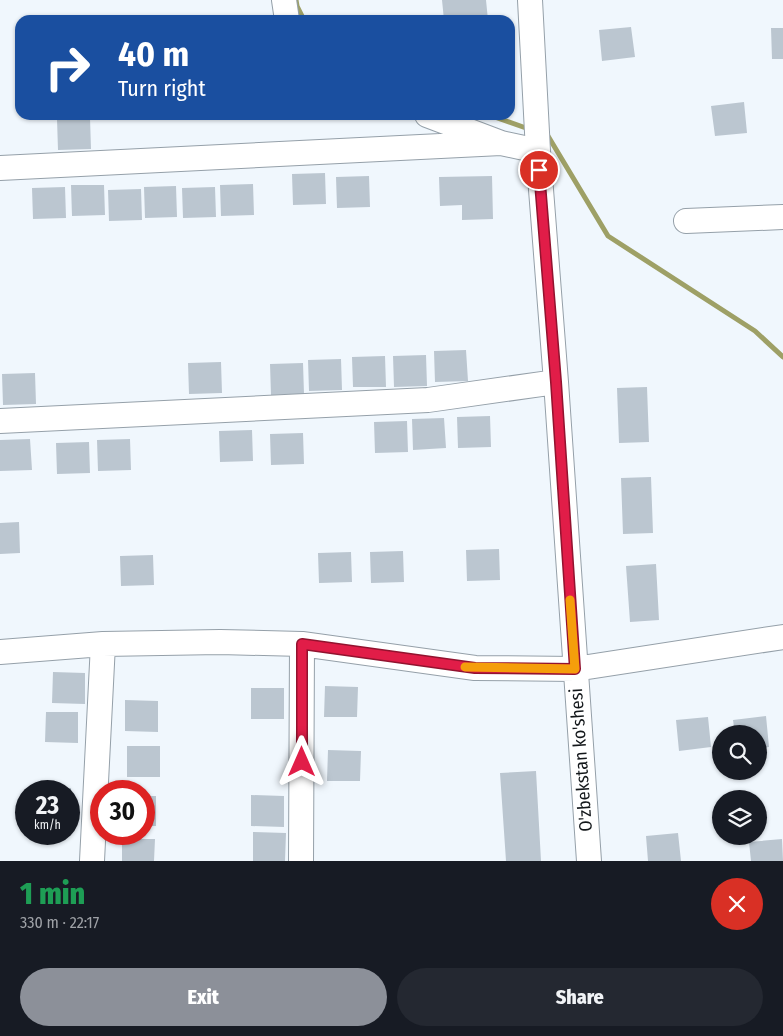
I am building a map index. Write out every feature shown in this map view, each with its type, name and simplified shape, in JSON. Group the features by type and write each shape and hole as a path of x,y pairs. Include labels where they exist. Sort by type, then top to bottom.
{"street":[{"path":"284,0 286,15"},
{"name":"O'zbekstan ko'shesi","path":"530,0 538,151 589,861"},
{"path":"440,120 502,144 538,151"},
{"path":"0,168 502,144"},
{"path":"686,221 783,217"},
{"path":"0,421 428,400 556,382"},
{"path":"0,652 103,644 220,642 302,644 475,668 575,669 783,637"},
{"path":"92,861 103,644"},
{"path":"301,861 302,644"}],"building":[{"path":"442,0 486,0 488,15 444,15"},
{"path":"631,27 635,57 602,61 599,30"},
{"path":"771,28 783,28 783,59 772,59"},
{"path":"744,102 747,133 715,136 711,106"},
{"path":"57,120 90,120 91,149 58,150"},
{"path":"325,173 326,204 293,205 292,174"},
{"path":"369,176 370,207 337,208 336,177"},
{"path":"492,176 493,219 462,220 462,205 440,206 439,177"},
{"path":"253,184 254,215 221,216 220,185"},
{"path":"71,185 104,185 105,215 72,216"},
{"path":"176,186 177,217 145,218 144,187"},
{"path":"65,187 66,218 33,219 32,188"},
{"path":"215,187 216,217 183,218 182,188"},
{"path":"141,189 142,220 109,221 108,190"},
{"path":"466,350 468,381 435,382 434,351"},
{"path":"426,355 427,386 394,387 393,356"},
{"path":"385,356 386,387 353,387 352,357"},
{"path":"341,359 342,390 309,391 308,360"},
{"path":"221,362 222,393 189,394 188,363"},
{"path":"303,363 304,394 271,395 270,364"},
{"path":"35,373 36,404 3,405 2,374"},
{"path":"647,387 649,442 619,443 617,388"},
{"path":"490,416 491,447 458,448 457,417"},
{"path":"444,418 446,448 413,450 412,419"},
{"path":"407,421 408,452 375,453 374,422"},
{"path":"252,430 253,461 220,462 219,431"},
{"path":"303,433 304,464 271,465 270,434"},
{"path":"30,439 32,470 0,471 0,440"},
{"path":"130,439 131,470 98,471 97,440"},
{"path":"89,442 90,473 57,474 56,443"},
{"path":"651,477 653,533 623,534 621,478"},
{"path":"19,522 20,553 0,554 0,523"},
{"path":"499,549 500,580 467,581 466,550"},
{"path":"403,551 404,582 371,583 370,552"},
{"path":"351,552 352,582 319,583 318,553"},
{"path":"153,555 154,585 121,586 120,556"},
{"path":"656,564 659,620 630,622 626,566"},
{"path":"53,672 85,673 85,704 52,703"},
{"path":"325,686 358,687 357,717 324,717"},
{"path":"251,688 284,688 284,719 251,719"},
{"path":"125,700 158,701 158,732 125,731"},
{"path":"46,712 78,712 78,743 45,742"},
{"path":"766,716 767,725 734,725 733,720"},
{"path":"708,717 711,747 679,751 676,720"},
{"path":"767,726 769,747 767,747"},
{"path":"127,746 160,746 160,777 127,777"},
{"path":"328,750 361,751 360,781 327,781"},
{"path":"536,771 541,861 506,861 500,773"},
{"path":"251,795 284,796 284,827 251,826"},
{"path":"155,796 156,796 155,826"},
{"path":"253,832 286,833 285,861 253,861"},
{"path":"678,833 681,861 648,861 646,836"},
{"path":"782,839 783,861 751,861 749,845 767,845 767,840"},
{"path":"122,845 155,845 154,861 122,861"}],"waterway":[{"path":"296,0 302,15"},
{"path":"503,120 526,128"},
{"path":"548,136 608,236 755,331 783,357"}],"slow traffic":[{"path":"465,667 575,669 570,600"}],"route":[{"path":"302,762 302,644 475,668 575,669 556,382 539,170"}]}
